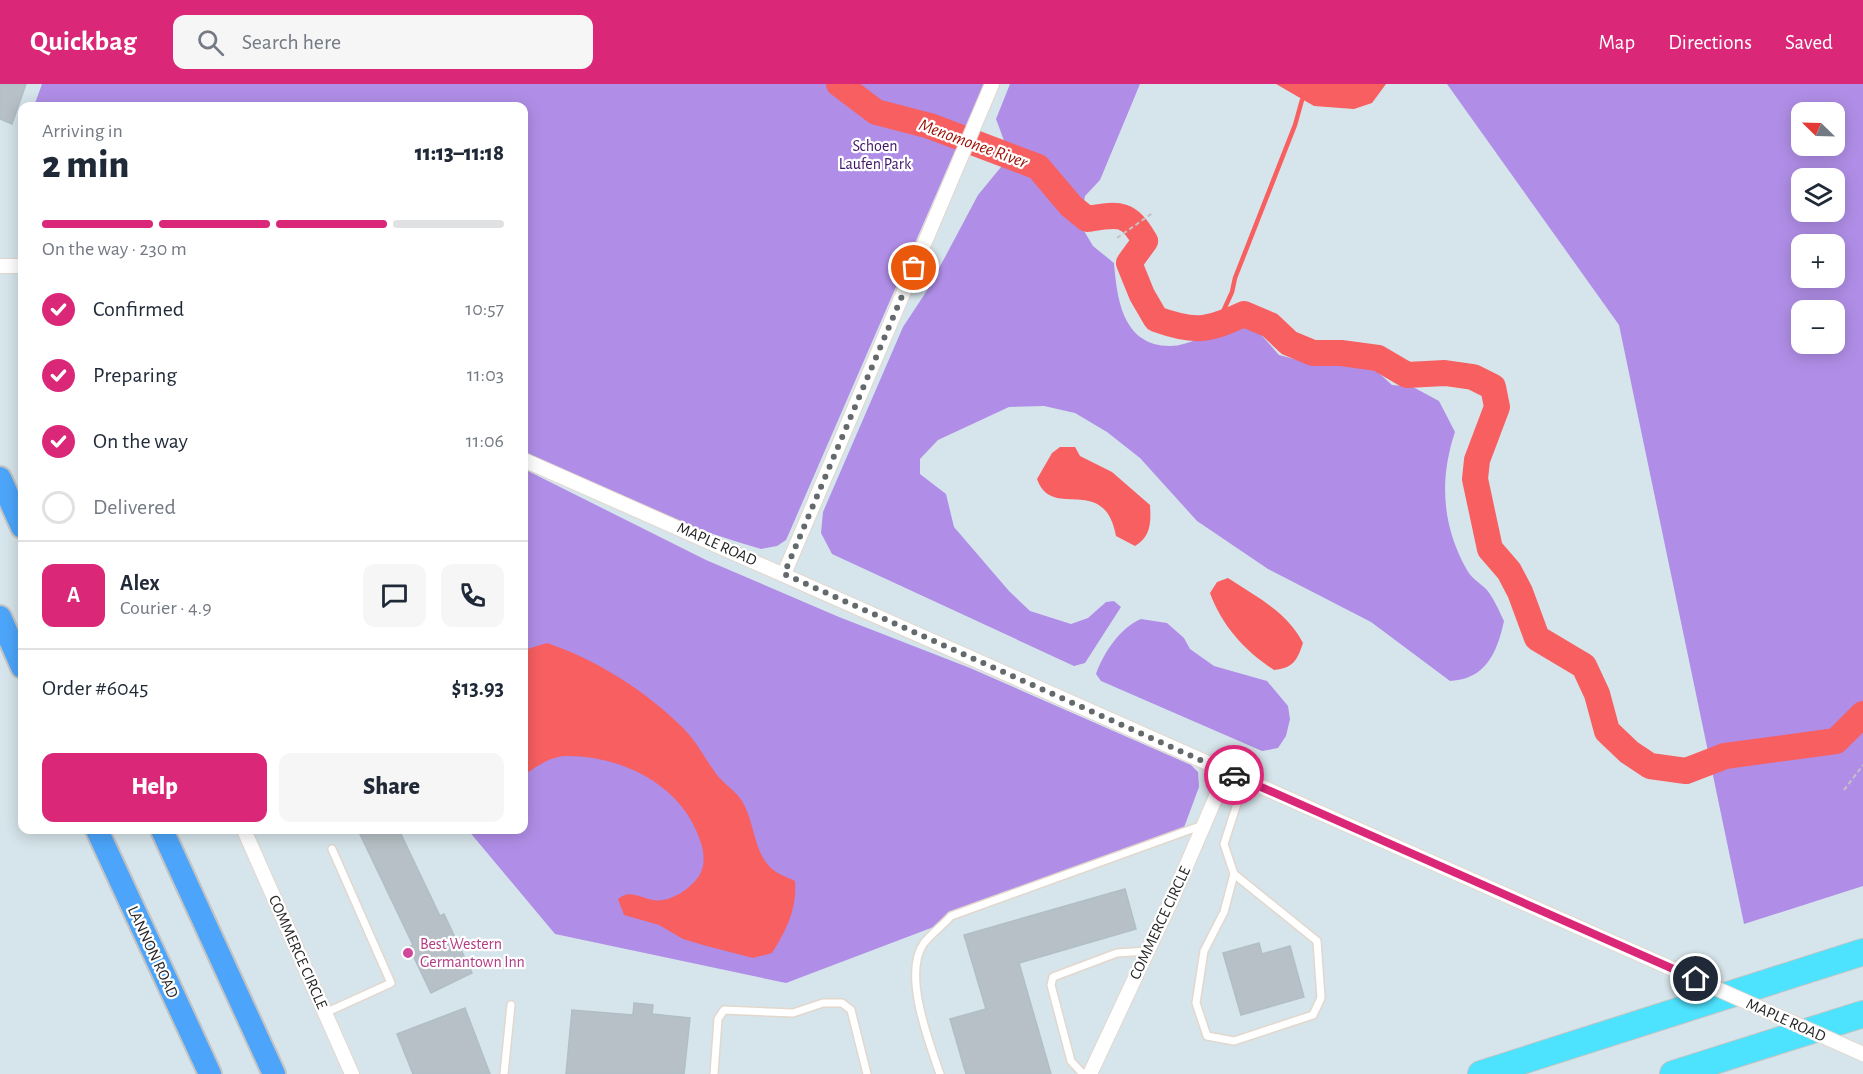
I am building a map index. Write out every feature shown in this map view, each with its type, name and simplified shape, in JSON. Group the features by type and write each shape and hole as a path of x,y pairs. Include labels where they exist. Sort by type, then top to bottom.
{"highway":[{"path":"1481,1074 1863,952"},
{"path":"1673,1074 1863,1014"},
{"path":"1687,1074 1785,1039"}],"main road":[{"path":"0,478 18,518"},
{"path":"0,512 18,532"},
{"path":"0,617 18,658"},
{"name":"LANNON ROAD","path":"99,834 210,1074"},
{"path":"164,834 274,1074"}],"street":[{"path":"784,574 992,84"},
{"path":"0,266 18,266"},
{"name":"MAPLE ROAD","path":"528,462 1863,1054"},
{"name":"COMMERCE CIRCLE","path":"1090,1074 1148,951 1227,771"},
{"name":"COMMERCE CIRCLE","path":"246,834 352,1074"}],"lane":[{"path":"1234,874 1317,941 1321,998 1312,1015 1234,1041 1207,1036 1196,1003 1204,951 1224,912 1234,874 1224,843 1245,779"},
{"path":"940,1074 921,1023 915,975 923,944 951,916 1204,825"},
{"path":"325,1013 391,983 333,849"},
{"path":"1083,1074 1071,1061 1051,984 1053,976 1117,953 1148,951"},
{"path":"714,1074 718,1019 724,1010 793,1013 823,1003 842,1003 851,1010 867,1074"},
{"path":"504,1074 511,1005"}],"path":[{"path":"1117,238 1154,212"},
{"path":"1844,790 1863,765"}],"green space":[{"name":"Schoen Laufen Park","path":"42,84 984,84 786,540 777,546 761,549 685,525 528,455 528,102 35,102"},
{"path":"1010,84 1140,84 1100,180 1085,196 1080,224 1093,246 1114,263 1121,305 1132,329 1142,338 1154,344 1170,346 1184,344 1228,329 1256,329 1279,355 1305,362 1323,360 1370,365 1392,385 1413,387 1439,401 1455,432 1445,485 1452,537 1469,573 1489,593 1504,621 1498,644 1481,670 1462,679 1450,681 1371,622 1268,569 1197,521 1140,458 1107,432 1075,413 1044,406 1009,407 938,440 920,459 920,474 946,494 954,527 1009,591 1030,611 1071,624 1088,618 1106,602 1114,601 1121,607 1085,663 1074,666 832,554 821,533 823,512 903,327 928,289 978,195 1001,167 1006,146 996,119"},
{"path":"1447,84 1863,84 1863,886 1744,924 1619,325"},
{"path":"528,471 706,560 839,617 970,668 1191,765 1198,772 1199,787 1182,833 786,983 555,934 471,834 528,834"},
{"path":"1141,619 1167,623 1184,638 1190,649 1214,666 1267,681 1288,706 1290,719 1286,736 1278,748 1262,751 1101,681 1096,674 1108,649 1126,628"}],"shaded area":[{"path":"1276,84 1386,84 1372,103 1354,109 1314,106"},
{"path":"1060,447 1075,447 1080,456 1112,472 1150,505 1149,529 1144,538 1135,546 1116,536 1110,517 1101,506 1090,501 1054,497 1044,491 1037,479 1052,453"},
{"path":"1228,578 1270,606 1289,622 1303,643 1299,655 1290,665 1274,670 1253,655 1228,627 1210,593 1217,582"},
{"path":"547,643 601,667 652,701 687,732 717,775 739,797 746,809 757,845 765,861 776,872 795,881 793,910 772,953 753,958 683,939 659,925 624,915 618,899 622,896 631,894 653,900 666,899 690,886 703,867 701,844 691,821 679,804 647,777 628,768 586,757 565,756 548,760 528,772 528,649"}],"building":[{"path":"0,84 26,84 12,124 0,119"},
{"path":"360,834 401,834 440,916 444,914 472,973 431,993 409,947 413,945"},
{"path":"1125,889 1136,929 1019,963 1051,1074 966,1074 950,1019 986,1009 964,935"},
{"path":"1259,943 1262,954 1290,946 1304,997 1241,1015 1223,953"},
{"path":"634,1003 653,1005 652,1014 690,1018 684,1074 566,1074 572,1010 633,1015"},
{"path":"465,1008 490,1074 413,1074 397,1034"}],"waterway":[{"name":"Menomonee River","path":"839,84 876,112 930,126 1038,167 1071,206 1087,219 1115,216 1128,220 1145,241 1129,263 1142,295 1156,319 1181,327 1201,328 1220,324 1244,314 1270,325 1289,343 1313,353 1341,353 1378,358 1407,375 1445,373 1473,377 1493,387 1497,407 1477,460 1475,479 1490,549 1509,571 1520,592 1537,638 1584,666 1597,694 1607,731 1629,752 1650,766 1686,771 1725,756 1836,741 1863,714"},
{"path":"1216,327 1232,292 1235,278 1295,125 1302,100"}],"way so far":[{"path":"914,268 784,574 1234,775"}],"place":[{"name":"Best Western Germantown Inn","path":"408,953"}],"route":[{"path":"1234,775 1696,979"}]}
